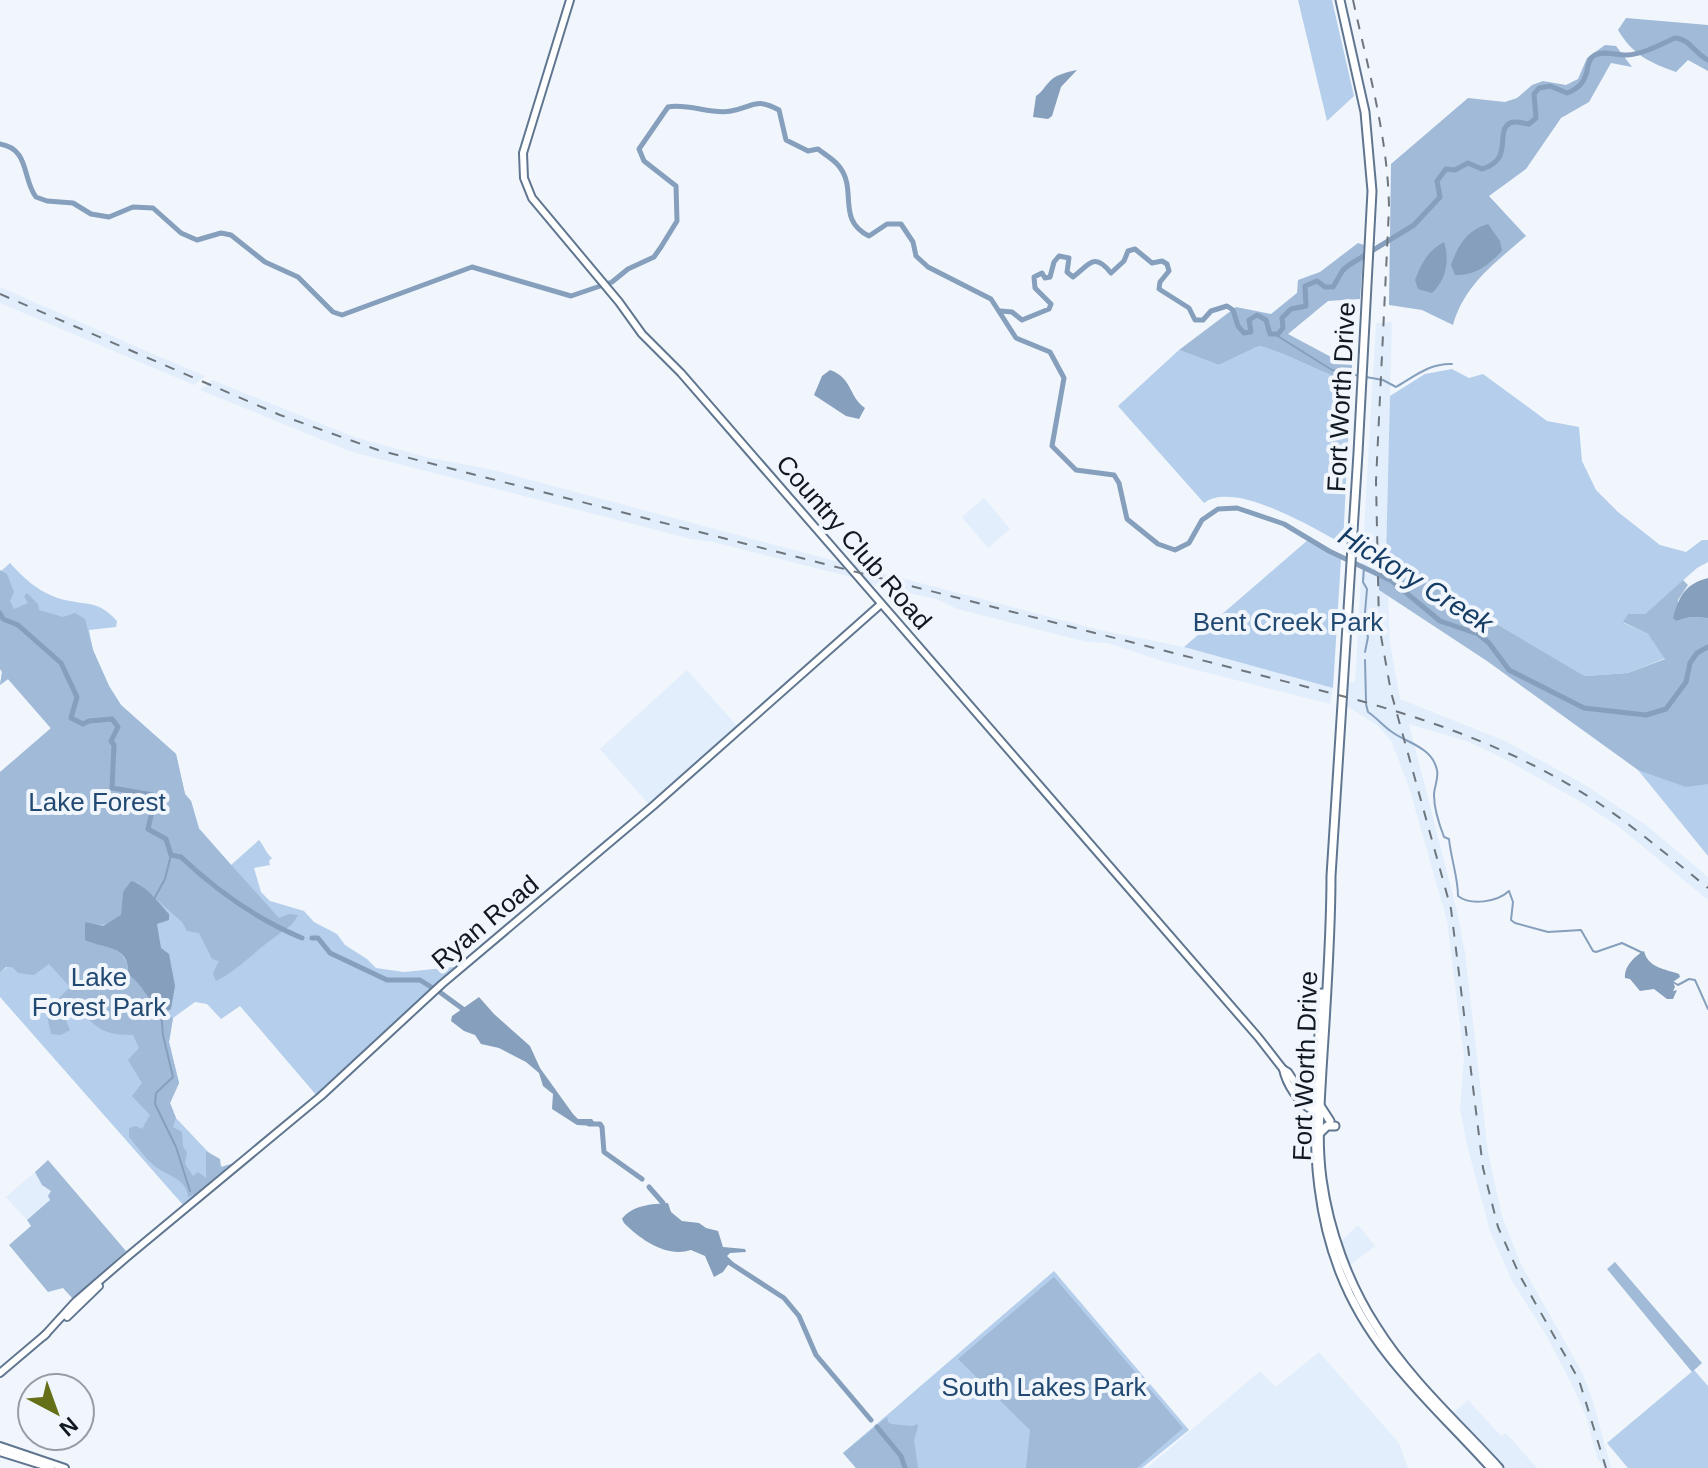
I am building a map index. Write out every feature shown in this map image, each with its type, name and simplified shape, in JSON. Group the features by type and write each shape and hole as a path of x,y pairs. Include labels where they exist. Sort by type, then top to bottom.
{"main road":[{"name":"Country Club Road","path":"570,0 523,153 524,178 534,201 642,334 681,373 1258,1037 1317,1109"},
{"name":"Fort Worth Drive","path":"1340,0 1362,99 1372,191 1315,1170 1334,1252 1350,1294 1370,1329 1386,1354 1499,1468"},
{"name":"Ryan Road","path":"0,1373 44,1336 75,1302 321,1096 442,984 653,806 881,604"},
{"name":"Fort Worth Drive","path":"1331,895 1316,1077 1325,1194 1346,1266 1377,1328 1418,1386 1491,1468"},
{"name":"Country Club Road","path":"1283,1069 1283,1075 1307,1108 1317,1109"},
{"path":"1296,1084 1307,1087 1316,1077"},
{"path":"1317,1109 1333,1123 1319,1135"},
{"path":"0,1446 65,1468"},
{"path":"0,1452 51,1468"}],"shaded area":[{"path":"1077,70 1061,87 1052,116 1048,119 1033,117 1036,96 1048,83 1059,75"},
{"path":"1488,224 1500,241 1502,251 1481,269 1455,275 1451,265 1460,245 1474,230"},
{"path":"1444,242 1447,263 1441,282 1432,293 1418,289 1415,280 1423,263 1429,253"},
{"path":"0,287 205,376 194,385 0,303"},
{"path":"1392,322 1386,559 1380,559 1388,594 1390,643 1400,699 1505,741 1582,783 1646,825 1708,877 1708,900 1619,827 1578,800 1466,741 1409,724 1458,915 1488,1152 1502,1216 1521,1264 1583,1374 1611,1468 1604,1468 1597,1458 1586,1416 1572,1385 1545,1333 1512,1281 1490,1231 1460,1109 1464,1057 1447,921 1409,787 1391,741 1378,726 1347,706 1348,682 1355,682 1376,323"},
{"path":"830,370 847,382 865,408 859,419 846,416 814,395 822,376"},
{"path":"212,380 354,437 430,458 489,469 839,562 855,578 352,452 200,390"},
{"path":"984,498 1010,529 988,548 962,517"},
{"path":"856,564 1100,630 1184,647 1333,688 1330,704 1165,662 1108,643 1087,642 957,609 939,600 869,584 853,566"},
{"path":"1708,578 1708,618 1690,617 1677,621 1673,618 1684,592"},
{"path":"687,670 738,727 651,807 600,749"},
{"path":"131,881 147,890 169,914 169,920 157,924 161,948 169,954 175,986 171,1009 163,1014 128,974 125,957 120,952 85,940 85,922 103,926 121,915 123,892"},
{"path":"1644,951 1653,964 1679,974 1680,977 1673,982 1673,991 1677,990 1673,999 1667,999 1654,989 1640,991 1630,979 1625,978 1626,969"},
{"path":"479,997 530,1046 540,1068 573,1114 578,1119 592,1119 597,1126 577,1125 552,1109 553,1094 543,1086 539,1073 526,1062 499,1048 481,1044 475,1035 451,1021 452,1016"},
{"path":"35,1172 55,1195 27,1220 6,1197"},
{"path":"668,1203 671,1212 682,1221 699,1223 718,1231 723,1247 745,1249 746,1252 730,1253 727,1256 735,1264 728,1265 714,1277 705,1256 691,1250 673,1252 655,1246 638,1236 622,1219 637,1208"},
{"path":"1358,1225 1375,1246 1349,1266 1342,1240"},
{"path":"1319,1352 1399,1443 1408,1468 1147,1468 1260,1371 1276,1387"},
{"path":"1468,1400 1501,1436 1506,1433 1537,1468 1504,1468 1452,1414"}],"green space":[{"path":"1298,0 1332,0 1354,96 1327,121"},
{"path":"1626,18 1708,25 1708,71 1688,60 1676,72 1642,57 1618,30"},
{"path":"1605,45 1616,46 1632,67 1611,63 1589,102 1561,118 1526,169 1489,196 1526,236 1473,286 1453,325 1422,310 1389,305 1391,164 1468,98 1505,102 1543,81 1566,85 1578,79 1587,58"},
{"path":"1358,243 1364,245 1360,299 1328,301 1288,334 1352,365 1351,382 1259,346 1219,365 1179,350 1236,307 1271,314 1297,293 1298,280 1320,272"},
{"path":"1259,346 1351,382 1343,544 1294,518 1254,502 1235,497 1204,503 1118,406 1179,350 1219,365"},
{"path":"1452,369 1469,378 1483,374 1547,421 1579,427 1582,461 1596,490 1660,545 1686,552 1702,540 1708,540 1708,562 1645,614 1628,614 1624,623 1648,634 1666,658 1628,673 1585,676 1386,559 1390,396 1425,374"},
{"name":"Bent Creek Park","path":"1309,539 1341,559 1333,688 1184,647"},
{"path":"1379,559 1386,559 1585,676 1628,673 1665,659 1648,634 1623,622 1628,614 1645,614 1683,580 1688,585 1678,600 1677,621 1690,617 1708,618 1708,784 1686,787 1638,770 1487,661 1379,590"},
{"name":"Lake Forest Park","path":"10,563 42,591 65,600 95,605 117,621 116,627 89,630 93,650 109,686 121,705 176,754 185,794 191,801 199,828 231,865 259,840 272,858 270,865 254,868 261,892 270,901 304,911 314,922 337,934 345,945 376,968 404,972 454,967 457,970 317,1096 240,1006 221,1019 207,1004 195,1002 173,1018 169,1042 179,1083 170,1103 176,1118 226,1171 184,1206 0,997 0,973 152,845 8,679 0,685 0,572"},
{"name":"Lake Forest","path":"0,570 7,574 14,592 10,601 14,609 28,603 24,596 27,593 38,604 39,610 63,617 75,613 85,619 93,650 121,705 176,754 185,794 191,801 199,829 279,918 298,915 288,928 216,981 213,973 219,961 212,959 199,933 187,931 182,922 137,882 123,892 121,915 100,925 85,922 94,944 118,952 126,961 128,974 160,1009 173,1018 169,1042 179,1083 170,1103 176,1118 173,1127 182,1132 183,1147 187,1152 185,1164 193,1176 198,1172 206,1178 206,1151 220,1159 221,1167 234,1163 212,1183 188,1197 181,1182 152,1164 129,1137 129,1128 136,1126 142,1129 150,1115 132,1096 142,1083 128,1060 139,1048 133,1035 106,1031 85,1014 65,1018 70,1030 61,1035 51,1034 46,1011 70,987 49,964 34,975 18,973 12,967 6,967 0,973 0,772 51,728 8,679 0,685"},
{"path":"1708,710 1708,856 1638,770"},
{"path":"48,1160 126,1251 73,1299 63,1288 48,1292 9,1245 31,1226 27,1220 50,1200 48,1196 51,1191 42,1185 35,1172"},
{"path":"1615,1262 1702,1363 1692,1372 1607,1269"},
{"name":"South Lakes Park","path":"1054,1271 1189,1430 1142,1468 856,1468 843,1453"},
{"name":"South Lakes Park","path":"1054,1277 1183,1428 1137,1468 1026,1468 1030,1430 958,1359"},
{"path":"1694,1370 1708,1386 1708,1468 1628,1468 1607,1443"},
{"path":"887,1417 891,1424 917,1424 914,1440 918,1468 856,1468 843,1453"}],"waterway":[{"path":"1001,311 1012,312 1022,320 1049,309 1051,304 1035,288 1034,277 1042,273 1045,278 1050,277 1059,256 1069,258 1067,272 1073,277 1092,262 1100,263 1111,273 1124,261 1128,251 1135,249 1152,263 1162,261 1167,264 1169,271 1160,282 1159,289 1189,308 1195,320 1203,320 1211,311 1227,306 1233,310 1244,333 1251,332 1249,320 1257,315 1266,320 1270,334 1278,334 1283,328 1282,318 1291,309 1306,306 1305,286 1317,281 1325,287 1333,287 1349,265 1414,225 1440,197 1437,181 1446,169 1455,170 1468,163 1482,169 1492,165 1501,152 1506,127 1512,122 1529,124 1536,118 1534,94 1539,88 1550,86 1567,93 1585,78 1589,62 1595,55 1633,54 1675,38 1685,41 1708,60"},
{"name":"Hickory Creek","path":"0,144 10,147 21,158 36,197 73,203 91,214 109,217 133,207 153,208 181,233 197,240 221,233 231,235 265,262 298,277 333,312 342,315 472,267 571,296 612,282 628,269 654,257 677,221 676,186 644,161 639,149 668,107 684,106 723,112 765,104 779,110 786,140 808,151 818,149 838,165 847,184 850,212 859,229 869,236 887,224 901,224 913,242 916,256 928,267 991,299 1016,338 1050,352 1064,378 1052,446 1076,470 1114,475 1119,483 1127,519 1158,544 1175,550 1189,543 1202,520 1218,509 1237,508 1284,524 1329,551 1392,581 1440,621 1478,634 1489,643 1509,670 1584,708 1646,715 1666,709 1686,682 1690,663 1697,653 1708,647"},
{"path":"1276,335 1332,370 1360,376"},
{"path":"1366,377 1383,380 1396,387 1430,368 1452,364"},
{"path":"1364,567 1363,582 1367,589 1364,624 1368,637 1365,652"},
{"path":"0,613 3,619 18,625 61,663 77,697 71,718 83,724 112,719 118,727 111,741 114,745 112,788 153,795 148,829 166,839 171,855 181,857 223,893 253,913 302,938"},
{"path":"1365,660 1366,701"},
{"path":"1366,704 1368,712 1398,736 1425,751 1434,762 1437,773 1435,806 1444,837 1449,839 1458,896 1470,901 1484,901 1498,898 1509,891 1513,902 1511,920 1515,923 1548,932 1581,930 1596,952 1622,943 1643,953"},
{"path":"154,899 165,879 171,855"},
{"path":"312,938 318,938 330,953 387,980 420,980 431,987"},
{"path":"1671,981 1678,985 1689,979 1695,980 1708,1009"},
{"path":"441,993 467,1012"},
{"path":"161,1012 173,1077 156,1093 155,1104 176,1147 190,1191"},
{"path":"589,1124 600,1124 602,1127 604,1152 642,1179"},
{"path":"649,1187 663,1203 663,1209"},
{"path":"727,1261 784,1298 799,1316 816,1355 871,1420"},
{"path":"877,1427 901,1456 905,1468"}],"railway":[{"path":"1353,0 1371,77 1388,182 1376,481 1379,625 1391,692 1451,909 1483,1168 1498,1227 1520,1276 1579,1380 1606,1468"},
{"path":"0,294 280,415 378,450 1350,698 1447,728 1509,753 1568,784 1626,822 1708,888"}]}
